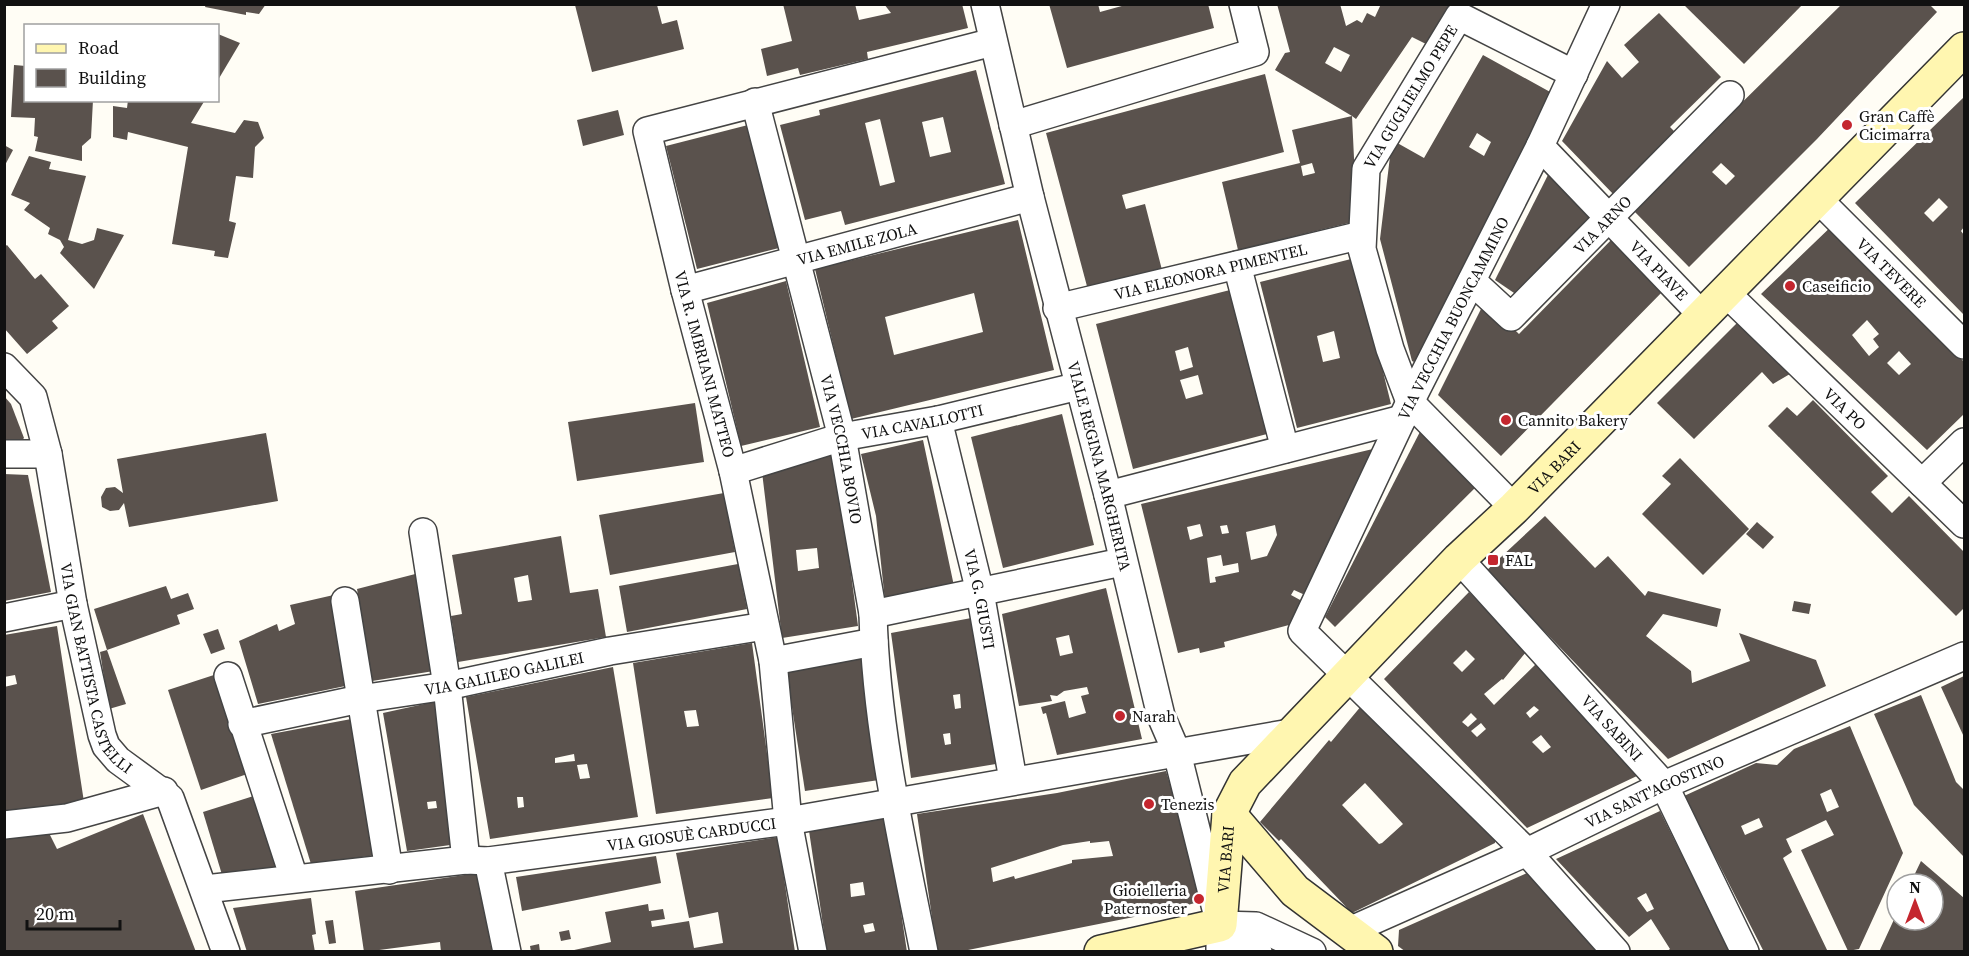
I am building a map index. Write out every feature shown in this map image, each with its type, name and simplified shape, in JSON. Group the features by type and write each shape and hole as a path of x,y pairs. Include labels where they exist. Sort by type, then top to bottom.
{"main road":[{"name":"VIA BARI","path":"1220,938 1229,814 1245,783 1290,733 1459,560 1514,508 1965,49"},
{"path":"1229,814 1295,891 1347,932 1376,951"},
{"path":"1101,951 1220,938"}],"street":[{"name":"VIALE REGINA MARGHERITA","path":"985,4 1057,308 1108,495 1122,562 1161,717 1177,753 1220,938"},
{"path":"1013,125 1255,52 1243,4"},
{"name":"VIA VECCHIA BUONCAMMINO","path":"1348,675 1302,631 1406,411 1540,146 1606,4"},
{"name":"VIA GUGLIELMO PEPE","path":"1514,508 1406,411 1362,249 1366,169 1459,16 1574,74"},
{"name":"VIA R. IMBRIANI MATTEO","path":"813,951 788,821 773,661 734,471 685,290 647,130 993,42"},
{"name":"VIA ARNO","path":"1472,281 1511,317 1730,95"},
{"name":"VIA VECCHIA BOVIO","path":"755,102 842,437 873,614 874,642 894,803 924,951"},
{"name":"VIA PIAVE","path":"1540,146 1703,316"},
{"name":"VIA EMILE ZOLA","path":"685,290 1030,197"},
{"name":"VIA TEVERE","path":"1818,199 1965,345"},
{"name":"VIA ELEONORA PIMENTEL","path":"1057,308 1362,235"},
{"path":"1237,265 1285,449"},
{"name":"VIA PO","path":"1726,293 1965,524"},
{"name":"VIA GIAN BATTISTA CASTELLI","path":"4,367 33,397 48,454 73,604 99,727 106,746 118,760 164,791 174,806 226,951"},
{"name":"VIA CAVALLOTTI","path":"734,471 842,437 939,420 1079,386"},
{"path":"1108,495 1285,449 1406,411"},
{"name":"VIA G. GIUSTI","path":"939,420 980,592 1013,780"},
{"path":"1922,483 1965,442"},
{"path":"4,454 48,454"},
{"path":"423,532 477,860 507,951"},
{"name":"VIA SABINI","path":"1459,560 1665,785 1745,951"},
{"path":"873,614 1122,562"},
{"path":"345,601 389,870"},
{"path":"4,618 73,604"},
{"name":"VIA GALILEO GALILEI","path":"242,724 360,699 447,686 610,651 765,626"},
{"path":"773,661 874,642"},
{"name":"VIA SANT'AGOSTINO","path":"1347,932 1527,852 1665,785 1965,656"},
{"path":"1348,675 1527,852 1616,951"},
{"path":"228,676 294,878"},
{"name":"VIA GIOSUÈ CARDUCCI","path":"205,889 477,860 788,821 1290,733"},
{"path":"4,825 67,818 164,791"},
{"path":"1220,938 1256,926 1312,951"},
{"path":"1220,938 1258,951"}],"building":[{"path":"206,4 266,4 259,14 246,12 246,15 205,7"},
{"path":"783,4 855,4 859,20 891,13 884,4 962,4 968,28 867,52 868,59 800,75 798,68 767,76 761,49 792,41"},
{"path":"1049,4 1098,4 1100,12 1129,4 1208,4 1214,28 1067,68"},
{"path":"1277,4 1340,4 1346,26 1357,20 1362,23 1367,13 1375,17 1381,4 1454,4 1428,45 1412,37 1356,119 1275,70 1285,53 1290,52","holes":["1334,47 1350,55 1341,72 1325,63"]},
{"path":"1683,4 1803,4 1744,64"},
{"path":"1842,4 1929,4 1937,12 1817,139 1689,267 1633,210","holes":["1721,163 1735,176 1726,185 1712,172"]},
{"path":"575,5 657,5 662,24 677,20 684,49 592,72"},
{"path":"1659,13 1721,77 1670,127 1677,134 1615,196 1562,141 1607,61 1622,78 1639,62 1624,45"},
{"path":"219,34 240,43 219,78"},
{"path":"1483,55 1561,98 1420,365 1412,361 1380,239 1392,140 1424,158","holes":["1477,133 1491,142 1484,156 1469,147"]},
{"path":"14,65 24,66 24,102 93,102 91,138 82,146 82,161 35,151 38,137 34,136 35,118 11,117"},
{"path":"976,70 1005,184 845,225 841,211 805,220 780,125 820,115 819,110","holes":["943,117 951,152 930,157 922,122","880,119 895,182 880,186 865,123"]},
{"path":"1265,74 1284,152 1122,195 1126,209 1145,204 1162,270 1088,290 1046,133"},
{"path":"1964,97 1964,227 1961,231 1964,235 1964,315 1855,203","holes":["1939,198 1948,207 1933,222 1924,213"]},
{"path":"128,102 204,102 191,123 235,133 244,120 258,122 264,138 255,147 253,178 236,176 229,221 236,223 228,258 214,256 215,251 172,244 188,147 128,132 127,140 113,137 113,106 127,108"},
{"path":"618,110 624,135 583,146 577,120"},
{"path":"1352,116 1357,221 1238,250 1222,182 1300,163 1292,130","holes":["1312,163 1315,173 1303,176 1301,166"]},
{"path":"748,125 779,248 697,269 666,146"},
{"path":"4,145 13,150 4,167"},
{"path":"29,156 51,162 49,169 86,176 68,240 82,244 94,240 97,228 124,235 94,289 60,253 64,247 60,240 48,234 50,228 24,210 30,203 11,195"},
{"path":"1551,169 1597,213 1517,295 1495,280"},
{"path":"1018,220 1054,370 851,419 815,269","holes":["974,293 983,332 894,355 885,317"]},
{"path":"1838,220 1964,362 1964,414 1927,450 1761,294","holes":["1867,320 1879,334 1873,339 1879,347 1869,356 1852,335","1899,351 1911,364 1899,375 1887,363"]},
{"path":"1616,235 1668,286 1501,456 1438,395 1485,301 1519,334"},
{"path":"7,245 35,279 41,274 69,306 52,321 58,328 27,354 4,328 4,247"},
{"path":"1355,258 1391,404 1297,428 1260,282","holes":["1334,331 1340,358 1323,362 1317,336"]},
{"path":"786,281 820,427 741,446 707,303"},
{"path":"1230,290 1267,434 1133,469 1096,324","holes":["1188,347 1193,367 1180,371 1175,351","1198,375 1203,394 1186,399 1180,380"]},
{"path":"1741,319 1795,371 1773,384 1762,372 1694,439 1657,403"},
{"path":"4,396 11,404 24,438 18,445 4,444"},
{"path":"1813,400 1888,476 1871,492 1892,513 1909,496 1964,552 1964,608 1956,616 1768,426 1787,407 1797,416"},
{"path":"695,403 704,462 577,481 568,422"},
{"path":"1062,414 1094,545 1003,568 971,437"},
{"path":"1425,422 1484,479 1335,627 1325,617"},
{"path":"266,433 278,501 129,527 124,503 119,510 110,511 102,507 101,497 106,488 115,487 123,493 117,459"},
{"path":"923,440 954,586 885,601 876,516 861,454"},
{"path":"1377,448 1305,595 1294,590 1291,595 1302,601 1289,625 1224,642 1225,647 1200,653 1199,648 1178,653 1141,504","holes":["1200,524 1203,536 1190,540 1187,527","1227,525 1229,533 1222,534 1220,526","1275,525 1277,535 1267,556 1251,560 1246,532","1221,555 1223,566 1238,563 1239,572 1215,577 1216,582 1210,583 1207,558"]},
{"path":"835,454 858,626 782,638 762,472","holes":["817,548 819,568 798,571 796,550"]},
{"path":"1680,458 1749,529 1703,575 1642,514 1671,484 1662,476"},
{"path":"4,474 28,475 51,592 4,601"},
{"path":"724,493 735,552 610,575 599,515"},
{"path":"1545,516 1595,568 1608,556 1645,596 1648,591 1721,609 1717,627 1663,614 1646,636 1691,671 1692,683 1750,661 1739,633 1816,660 1826,686 1668,759 1486,571"},
{"path":"1757,522 1774,537 1763,549 1746,534"},
{"path":"561,536 570,593 598,589 606,637 458,662 451,616 462,614 452,555","holes":["528,575 532,600 518,602 514,578"]},
{"path":"738,564 747,609 627,632 619,586"},
{"path":"423,572 440,670 372,681 357,589"},
{"path":"166,586 171,599 188,593 194,609 177,615 180,624 107,650 94,609"},
{"path":"1106,588 1142,739 1057,755 1046,713 1043,714 1041,707 1065,701 1069,718 1086,713 1081,696 1089,694 1087,687 1064,691 1057,696 1050,695 1052,701 1019,706 1002,614","holes":["1069,635 1073,653 1060,656 1056,638"]},
{"path":"1469,592 1526,652 1503,680 1484,694 1494,705 1537,663 1572,705 1639,775 1527,828 1384,679","holes":["1466,650 1475,659 1462,672 1453,663","1534,706 1539,710 1530,718 1526,713","1471,713 1477,719 1468,727 1462,722","1481,723 1486,729 1477,737 1471,731","1541,735 1551,747 1543,753 1532,742"]},
{"path":"338,594 355,684 258,704 239,641 277,624 279,631 295,624 290,605"},
{"path":"1794,601 1811,604 1809,614 1792,611"},
{"path":"982,616 1002,763 911,778 891,633","holes":["960,694 961,708 955,709 953,695","950,733 951,744 945,745 943,734"]},
{"path":"57,626 84,802 18,814 4,813 4,687 17,684 15,675 4,677 4,635"},
{"path":"218,629 225,649 211,654 203,634"},
{"path":"752,643 773,798 656,814 633,663","holes":["696,710 699,726 687,727 684,711"]},
{"path":"107,650 126,704 109,709 100,652"},
{"path":"864,656 879,780 805,791 786,669"},
{"path":"613,667 638,817 490,839 466,697","holes":["574,754 575,761 555,763 555,758","587,764 590,778 580,779 577,765","517,797 523,797 524,807 518,808"]},
{"path":"220,673 253,772 201,790 168,690"},
{"path":"1964,676 1964,737 1941,687"},
{"path":"1921,695 1956,782 1964,790 1964,857 1914,805 1874,714"},
{"path":"447,699 472,842 407,851 383,713","holes":["436,801 437,808 428,809 427,802"]},
{"path":"1362,705 1495,839 1495,843 1352,913 1281,839 1279,841 1260,822 1329,740 1331,742","holes":["1365,783 1403,824 1379,844 1342,805"]},
{"path":"362,717 384,854 311,864 271,734"},
{"path":"1850,726 1903,853 1894,872 1885,872 1885,892 1859,949 1848,951 1801,850 1834,835 1826,820 1786,839 1792,852 1783,858 1828,952 1764,952 1684,796 1756,763 1777,765 1794,749","holes":["1831,789 1839,807 1827,812 1820,794","1759,818 1763,827 1745,835 1741,826"]},
{"path":"1166,771 1205,900 1174,909 958,952 937,952 917,814 1057,793","holes":["1090,841 1090,843 1109,841 1113,856 1072,860 1072,863 1015,879 1014,876 993,882 991,868 1063,845"]},
{"path":"260,794 283,868 223,878 203,812"},
{"path":"886,811 907,952 827,952 808,824","holes":["863,882 865,895 851,897 850,884","873,923 875,931 865,933 863,925"]},
{"path":"1660,811 1730,952 1666,952 1670,949 1651,919 1629,937 1556,859","holes":["1646,893 1654,909 1647,912 1637,898"]},
{"path":"143,814 196,952 4,952 4,836 45,825 57,849"},
{"path":"778,837 795,952 565,952 611,942 605,912 648,904 649,911 663,909 665,919 651,921 652,927 689,921 694,948 723,943 718,912 689,918 676,853"},
{"path":"656,856 661,883 522,911 516,877"},
{"path":"1921,861 1934,872 1916,872"},
{"path":"478,873 492,952 441,952 440,942 364,952 355,891"},
{"path":"1527,873 1602,952 1406,952 1398,946 1399,930"},
{"path":"1945,882 1964,898 1964,952 1879,952 1888,932 1945,932"},
{"path":"311,898 316,934 312,935 315,952 247,952 233,908"},
{"path":"333,920 336,943 329,944 325,921"},
{"path":"569,930 571,939 561,941 559,932"},
{"path":"539,944 540,952 531,952 530,946"}],"place":[{"name":"Gran Caffè Cicimarra","path":"1847,125"},
{"name":"Caseificio","path":"1790,286"},
{"name":"Cannito Bakery","path":"1506,420"},
{"name":"FAL","path":"1493,560"},
{"name":"Narah","path":"1120,716"},
{"name":"Tenezis","path":"1149,804"},
{"name":"Gioielleria Paternoster","path":"1199,899"}]}
